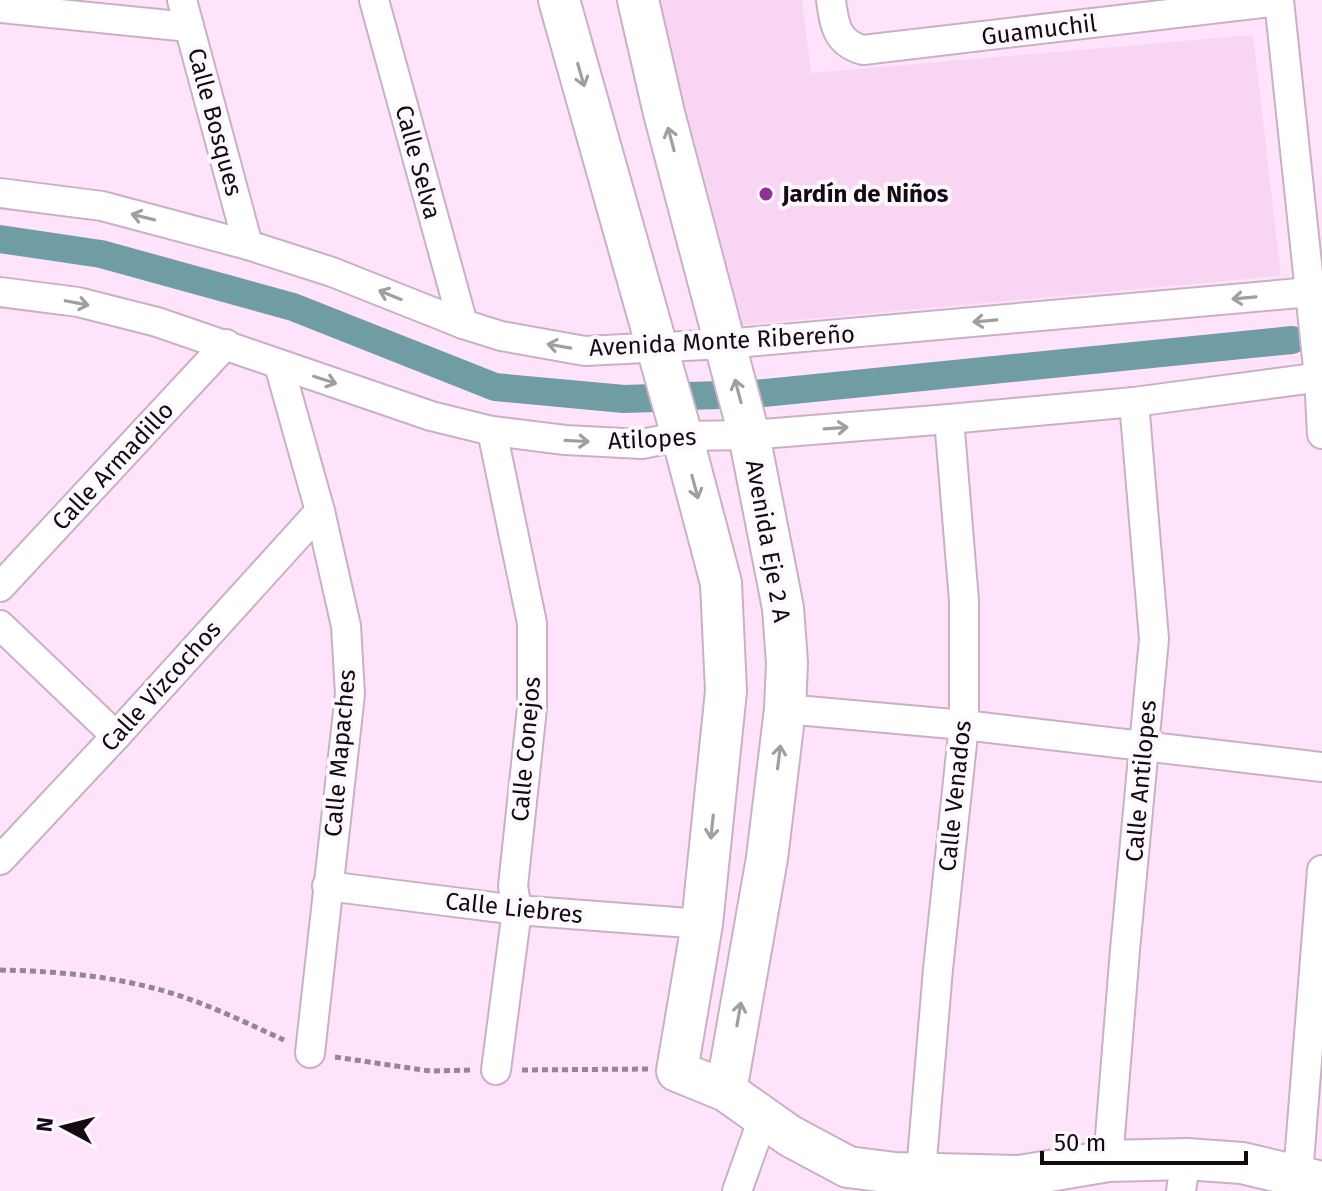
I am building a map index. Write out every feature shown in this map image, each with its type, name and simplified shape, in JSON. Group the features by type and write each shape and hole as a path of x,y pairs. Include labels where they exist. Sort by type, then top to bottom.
{"street":[{"name":"Calle Selva","path":"374,0 463,324"},
{"path":"559,0 721,583 726,691 702,924 677,1071 726,1091 846,1179 921,1172 1019,1184 1108,1161 1184,1175 1242,1163 1310,1179 1322,870"},
{"name":"Avenida Eje 2 A","path":"638,0 664,113 749,435 783,608 787,663 785,709 767,858 726,1091"},
{"name":"Guamuchil","path":"831,0 841,36 849,46 863,50 1279,0"},
{"path":"1279,0 1316,292 1322,434"},
{"path":"0,8 186,13"},
{"name":"Calle Bosques","path":"186,13 248,245"},
{"name":"Avenida Monte Ribereño","path":"0,193 102,206 248,245 332,272 501,336 585,351 725,344 1316,292"},
{"name":"Atilopes","path":"5,298 91,306 157,322 431,416 492,431 565,440 642,444 682,436 749,435 949,419 1134,402 1320,377"},
{"name":"Calle Armadillo","path":"0,587 226,344"},
{"name":"Calle Mapaches","path":"279,365 320,511 346,626 350,694 310,1053"},
{"name":"Calle Antilopes","path":"1108,1161 1154,639 1134,402"},
{"name":"Calle Venados","path":"921,1172 938,969 964,725 964,601 949,419"},
{"name":"Calle Conejos","path":"492,431 532,623 532,708 513,886 517,910 496,1070"},
{"name":"Calle Vizcochos","path":"0,860 320,511"},
{"path":"0,625 116,736"},
{"path":"785,709 964,725 1322,767"},
{"name":"Calle Liebres","path":"327,886 517,910 702,924"},
{"path":"737,1191 763,1118"}],"shaded area":[{"path":"657,0 802,0 811,73 1253,35 1281,276 743,325"}],"waterway":[{"path":"0,239 101,254 293,307 495,387 624,399 654,398"},
{"path":"754,394 1292,340"},
{"path":"687,396 722,395"}],"place":[{"name":"Jardín de Niños","path":"766,194"}]}
